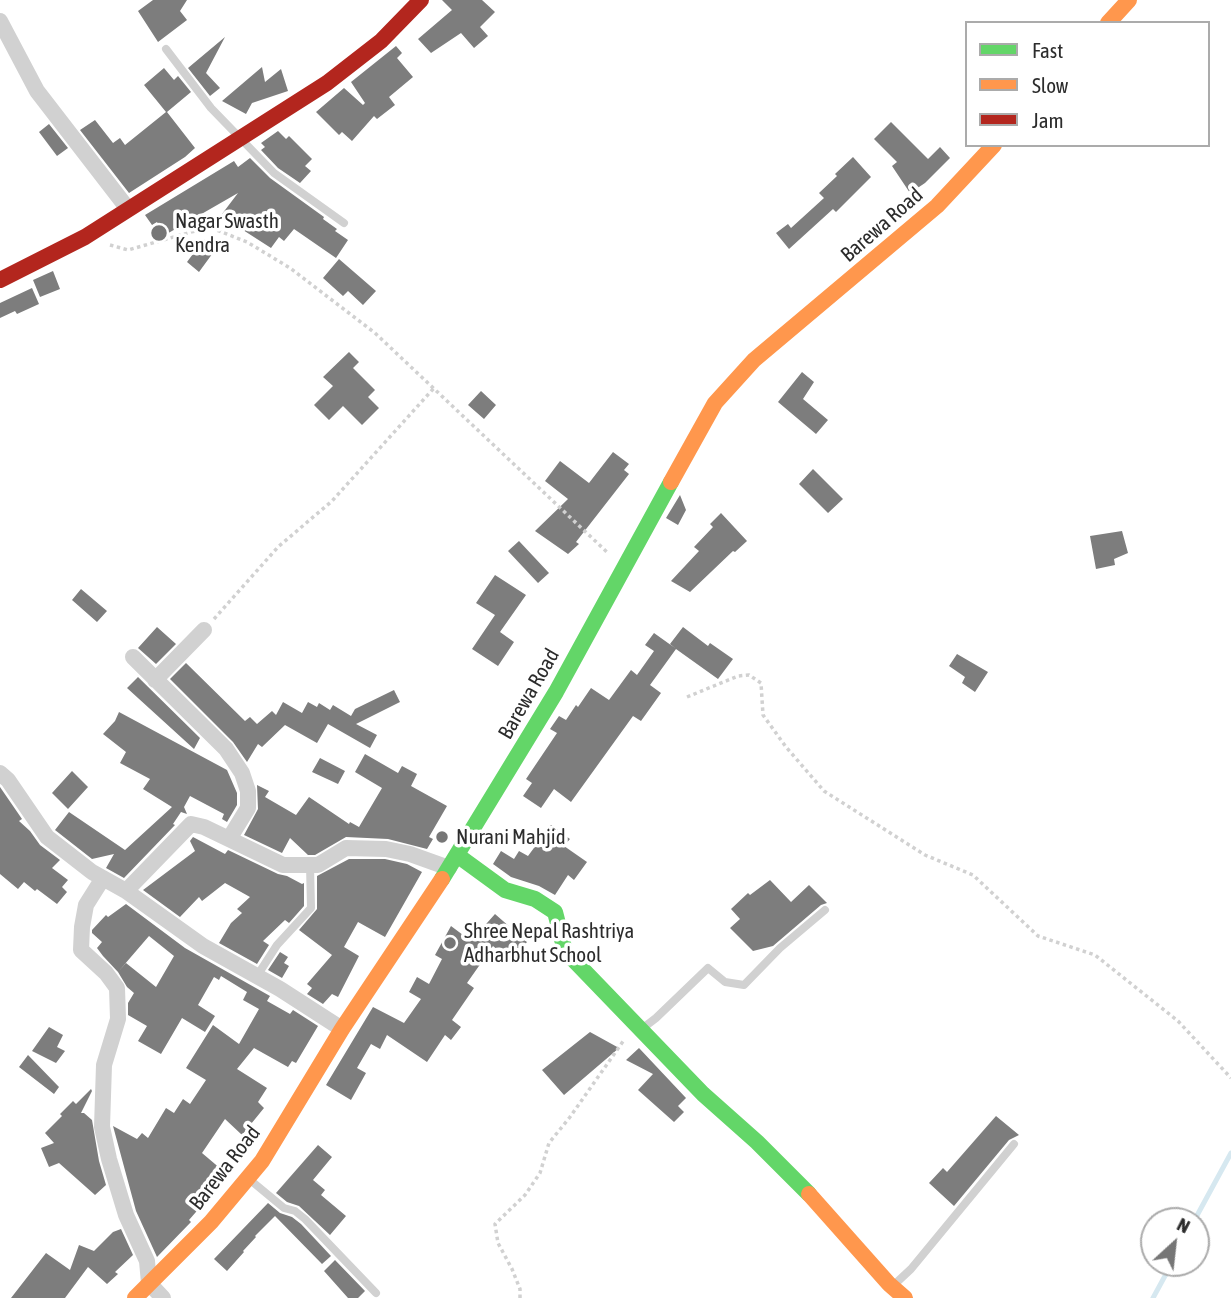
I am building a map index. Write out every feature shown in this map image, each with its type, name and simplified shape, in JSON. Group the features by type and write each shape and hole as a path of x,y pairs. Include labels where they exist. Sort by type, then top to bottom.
{"main road":[{"path":"0,280 85,237 327,83 381,41 421,0"},
{"path":"1110,21 1129,0"},
{"name":"Barewa Road","path":"135,1298 211,1222 262,1161 342,1029 453,862 556,692 715,403 754,360 937,206 992,147"},
{"path":"453,862 505,890 535,899 555,912 565,951 640,1030 815,1200 889,1284 905,1298"}],"street":[{"path":"0,21 37,91 128,209"},
{"path":"155,680 204,630"},
{"path":"133,657 226,749 242,773 248,792 248,808 229,839"},
{"path":"0,773 8,780 47,837 92,872 126,891 203,946 342,1029"},
{"path":"126,891 191,824 204,827 283,865 318,865 346,848 386,849 453,862"},
{"path":"103,878 86,905 81,950 106,973 117,988 118,1019 104,1065 102,1127 126,1214 147,1261 149,1283 163,1298"}],"lane":[{"path":"166,49 211,108 274,173 344,223"},
{"path":"257,976 277,945 310,908 310,865"},
{"path":"640,1030 708,968 725,982 744,985 780,948 825,910"},
{"path":"889,1284 896,1283 911,1269 1014,1144"},
{"path":"248,1178 284,1208 295,1211 305,1219 376,1293"}],"path":[{"path":"85,237 128,250 209,227 247,242 290,268 341,305 434,388 623,567"},
{"path":"204,630 278,548 332,501 434,388"},
{"path":"687,697 738,676 749,675 761,683 763,715 824,791 925,855 973,875 1038,936 1096,955 1178,1021 1231,1078"},
{"path":"520,1298 520,1289 498,1242 495,1224 525,1195 540,1173 549,1143 629,1033 640,1030"}],"building":[{"path":"153,0 187,0 180,11 187,20 158,42 138,11"},
{"path":"442,0 482,0 495,12 480,27 488,36 474,48 461,33 431,53 418,39 452,10"},
{"path":"225,37 206,73 220,88 210,96 188,68"},
{"path":"396,46 402,53 397,58 413,77 389,97 395,105 377,119 374,116 352,141 342,132 339,135 316,112 344,88 363,105 365,103 351,82"},
{"path":"262,67 265,82 281,69 288,91 252,103 246,114 222,101"},
{"path":"164,68 174,80 178,76 191,92 167,112 195,148 129,193 80,130 95,120 113,143 120,138 125,145 166,112 144,85"},
{"path":"891,122 928,159 940,147 950,158 925,183 910,193 892,166 897,162 874,139"},
{"path":"49,124 68,148 57,156 39,132"},
{"path":"278,131 286,139 289,136 312,159 305,166 311,171 300,183 278,168 261,150 265,147 261,143"},
{"path":"853,157 871,177 836,212 833,209 789,249 776,233 788,224 791,228 824,198 819,193"},
{"path":"250,158 270,178 324,217 323,219 337,229 335,231 348,240 336,258 294,229 284,241 279,237 271,248 242,231 222,214 238,193 165,235 157,222 152,225 145,215 234,161 238,167"},
{"path":"204,239 218,246 199,272 187,262"},
{"path":"339,259 376,291 363,305 348,291 343,296 323,278"},
{"path":"53,271 60,289 40,297 33,280"},
{"path":"32,288 39,304 0,318 0,303"},
{"path":"349,352 359,362 353,368 375,390 368,397 379,408 362,425 343,406 329,420 314,405 333,386 323,377"},
{"path":"802,372 814,382 803,399 828,420 816,434 778,402"},
{"path":"481,391 496,405 484,419 468,405"},
{"path":"613,452 629,464 624,470 629,474 576,542 579,544 568,554 535,531 568,499 545,481 560,461 589,483"},
{"path":"813,469 843,499 828,513 799,484"},
{"path":"680,495 686,510 678,525 666,518"},
{"path":"721,513 747,541 690,592 671,581 699,551 694,547 713,527 710,524"},
{"path":"1122,531 1128,553 1114,559 1115,565 1096,569 1090,536"},
{"path":"519,541 549,573 538,583 508,551"},
{"path":"495,575 526,595 500,632 514,642 498,666 472,649 495,615 476,603"},
{"path":"81,589 107,611 97,622 72,600"},
{"path":"157,627 176,644 156,664 138,648"},
{"path":"683,627 708,646 710,643 733,659 718,679 676,649 650,685 661,693 641,721 633,716 571,802 554,789 541,808 523,796 532,783 526,779 557,733 550,729 559,716 566,720 591,688 609,700 631,670 637,675 654,651 645,645 654,633 675,648 670,644"},
{"path":"957,654 988,672 975,692 962,683 965,677 949,666"},
{"path":"186,663 245,721 250,717 257,724 272,711 276,715 283,702 302,713 308,702 317,707 319,703 330,710 333,705 351,716 355,709 394,690 400,702 356,724 377,735 370,748 328,724 317,743 285,725 262,747 258,744 247,762 233,742 170,679"},
{"path":"138,677 200,738 194,749 127,688"},
{"path":"119,712 227,770 237,793 237,805 227,822 222,819 224,814 190,796 184,807 187,814 181,812 173,824 175,825 124,878 106,868 114,854 92,859 55,830 69,812 125,850 172,807 143,789 150,779 120,763 126,752 103,734"},
{"path":"365,754 398,773 402,766 417,774 411,786 447,806 429,837 433,839 427,849 388,839 346,837 315,855 308,855 290,838 282,853 244,835 258,809 257,785 269,791 265,797 296,815 309,797 349,824 350,822 359,827 382,788 355,772"},
{"path":"320,758 345,771 338,784 312,772"},
{"path":"72,771 88,787 68,809 52,793"},
{"path":"0,787 22,819 19,821 40,845 60,860 52,868 68,880 62,887 67,892 57,904 24,882 18,889 0,874"},
{"path":"551,825 570,839 564,846 587,862 574,880 568,875 555,895 539,886 511,877 493,864 501,851 514,859 519,851 528,856"},
{"path":"193,837 225,854 228,850 278,874 304,883 304,906 289,923 285,920 263,941 269,945 257,964 219,943 231,923 242,913 237,909 250,897 225,883 202,901 199,897 180,917 143,890 195,851 190,841"},
{"path":"349,859 385,859 407,864 422,872 385,937 358,922 344,947 359,956 338,997 332,994 323,1004 307,994 312,988 307,984 332,955 299,930 317,909 317,876"},
{"path":"770,880 791,902 809,885 827,903 821,905 773,946 753,951 730,928 740,919 731,909 748,893 750,895"},
{"path":"126,904 185,948 270,996 267,1001 290,1014 293,1010 318,1026 296,1063 292,1061 288,1067 254,1048 237,1069 267,1088 258,1102 264,1108 242,1135 225,1119 202,1153 228,1175 189,1220 191,1222 157,1257 136,1211 113,1126 137,1139 142,1133 148,1138 166,1108 174,1113 183,1099 190,1104 206,1080 186,1068 213,1025 239,1044 259,1009 243,1000 247,992 221,976 219,980 214,977 198,1005 215,1016 205,1032 182,1018 161,1054 138,1041 147,1026 128,1015 128,1003 134,993 97,948 102,942 92,930 106,915 108,917","holes":["149,936 174,956 156,987 126,963 118,972"]},
{"path":"495,914 527,942 511,961 493,946 467,983 474,988 452,1020 461,1027 451,1040 445,1035 427,1062 387,1035 380,1049 371,1044 357,1068 366,1073 351,1100 326,1085 373,1007 404,1023 421,999 409,992 417,977 429,984 442,959 435,955 451,926 471,941"},
{"path":"280,952 288,957 284,963 289,966 282,978 268,970"},
{"path":"49,1027 63,1035 57,1047 65,1051 56,1063 32,1051"},
{"path":"590,1032 619,1048 564,1095 542,1070"},
{"path":"639,1048 686,1098 678,1106 684,1112 674,1122 638,1090 653,1074 626,1060"},
{"path":"28,1055 59,1087 54,1094 19,1067"},
{"path":"91,1089 81,1113 92,1120 106,1185 95,1195 59,1163 49,1167 41,1148 54,1143 45,1133 62,1116 60,1114 73,1101 76,1104"},
{"path":"996,1116 1019,1135 1009,1140 954,1206 929,1183 943,1168 947,1172"},
{"path":"318,1145 332,1157 313,1180 325,1190 321,1195 346,1216 330,1235 299,1206 287,1202 276,1193"},
{"path":"268,1203 301,1224 331,1256 322,1264 275,1216 227,1271 214,1259"},
{"path":"121,1229 133,1255 107,1284 88,1267 65,1298 11,1298 46,1253 70,1270 79,1245 94,1251 113,1232"},
{"path":"335,1260 365,1291 358,1298 348,1298 324,1271"}],"waterway":[{"path":"1202,1207 1231,1153"},
{"path":"1153,1298 1164,1277"}],"traffic: fast":[{"path":"442,879 556,692 671,482"},
{"path":"457,855 505,890 535,899 555,912 565,951 703,1094 757,1142 809,1194"}],"traffic: slow":[{"path":"1110,21 1129,0"},
{"path":"671,482 715,403 754,360 937,206 992,147"},
{"path":"135,1298 211,1222 262,1161 342,1029 442,879"},
{"path":"809,1194 889,1284 905,1298"}],"traffic: jam":[{"path":"0,280 85,237 327,83 381,41 421,0"}],"place":[{"name":"Nagar Swasth Kendra","path":"159,233"},
{"name":"Nurani Mahjid","path":"442,837"},
{"name":"Shree Nepal Rashtriya Adharbhut School","path":"450,943"}]}
